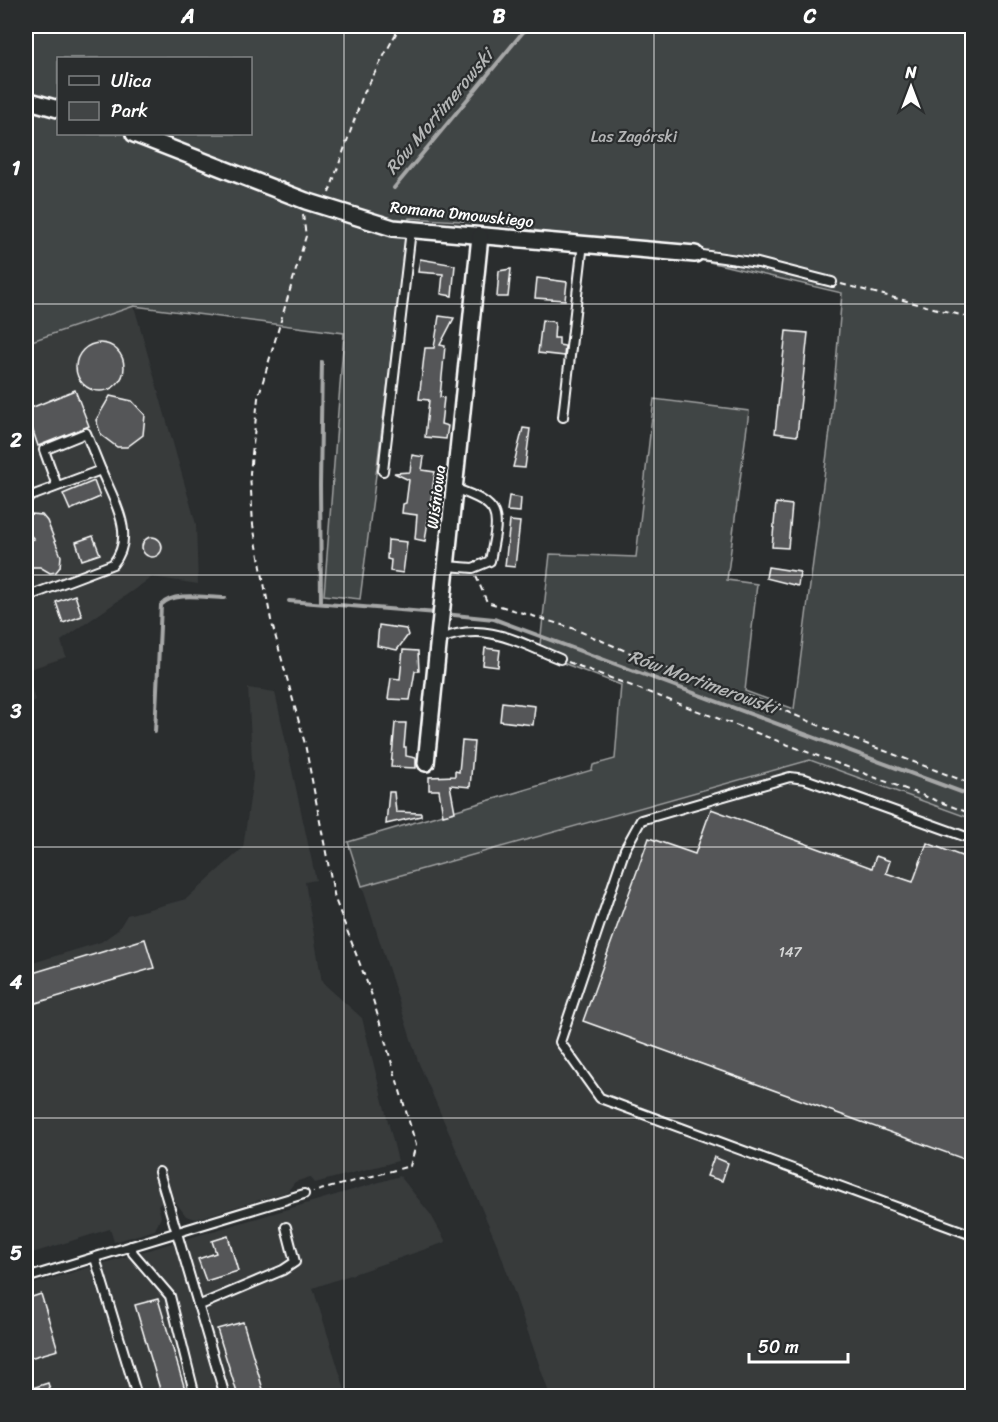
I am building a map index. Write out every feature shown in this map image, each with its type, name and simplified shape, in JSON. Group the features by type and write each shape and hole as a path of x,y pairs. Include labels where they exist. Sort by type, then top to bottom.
{"street":[{"path":"26,100 57,109"},
{"name":"Romana Dmowskiego","path":"137,135 306,201 393,228 695,254"},
{"name":"Wiśniowa","path":"426,763 441,600 456,489 480,236"}],"lane":[{"path":"383,471 411,230"},
{"path":"563,417 583,243"},
{"path":"695,254 758,263 832,282"},
{"path":"26,597 113,564 119,556 124,537 124,526 86,433 44,450 57,486"},
{"path":"26,498 101,470"},
{"path":"446,566 472,568 490,561 495,533 495,511 485,500 456,489"},
{"path":"438,633 492,631 560,659"},
{"path":"972,838 805,779 790,777 641,820 625,849 561,1032 560,1042 600,1098 972,1235"},
{"path":"159,1172 165,1202 178,1233 225,1396"},
{"path":"26,1278 304,1194"},
{"path":"198,1306 283,1270 295,1262 286,1227"},
{"path":"131,1246 134,1253 170,1296 195,1396"},
{"path":"95,1258 137,1396"}],"path":[{"path":"324,207 363,95 400,26"},
{"path":"304,1194 410,1166 416,1146 371,993 335,899 305,744 271,620 253,525 250,473 258,398 306,236 302,210 306,201"},
{"path":"832,282 972,318"},
{"path":"472,568 487,602 572,628 668,669 762,701 832,731 972,784"},
{"path":"560,659 972,814"}],"shaded area":[{"path":"134,306 196,524 198,584 152,577 61,641 66,657 27,670 35,700 26,710 26,343"},
{"path":"248,688 275,692 316,880 305,882 322,982 362,1018 398,1161 315,1183 310,1177 295,1182 287,1192 196,1219 186,1216 174,1200 165,1202 158,1205 161,1217 155,1230 114,1242 110,1229 26,1255 26,965 101,942 118,930 127,915 186,899 243,848 253,777"},
{"path":"810,760 972,819 972,1396 550,1396 499,1249 418,1061 362,886"},
{"path":"400,1176 431,1215 446,1242 313,1288 347,1396 26,1396 26,1286"}],"green space":[{"name":"Las Zagórski","path":"26,26 972,26 972,819 810,760 362,886 348,842 592,770 593,765 615,759 621,685 539,654 550,554 636,557 654,399 749,411 727,580 757,584 745,691 794,709 831,423 842,293 705,261 494,223 409,218 360,599 324,595 344,333 134,306 26,343"}],"building":[{"path":"420,259 455,265 452,296 441,294 443,274 418,272"},
{"path":"511,269 508,297 497,297 499,271"},
{"path":"537,278 567,282 565,300 535,298"},
{"path":"439,316 454,318 440,345 445,346 440,397 444,398 441,424 448,426 446,439 425,437 429,400 419,399 425,348 434,348"},
{"path":"542,320 555,322 554,338 559,338 559,345 565,346 564,356 538,353"},
{"path":"786,331 808,333 797,436 775,433"},
{"path":"100,343 117,350 124,367 117,384 100,391 83,384 76,367 83,350"},
{"path":"75,390 89,426 38,446 26,410"},
{"path":"110,396 132,401 145,415 143,435 127,447 117,447 101,435 96,420"},
{"path":"523,428 530,429 525,468 513,467"},
{"path":"412,455 424,457 422,470 435,472 425,541 415,539 417,515 402,513 403,504 406,503 409,480 394,473 410,472"},
{"path":"94,481 100,497 70,510 63,494"},
{"path":"509,496 521,498 520,512 507,511"},
{"path":"776,503 792,505 788,548 772,547"},
{"path":"31,514 42,515 47,521 61,556 60,567 56,572 50,573 40,567 26,567 26,542 34,539 26,531 26,519"},
{"path":"510,521 520,522 515,567 505,566"},
{"path":"93,536 100,554 82,560 76,542"},
{"path":"152,537 159,540 162,547 159,554 152,557 145,554 142,547 145,540"},
{"path":"388,540 407,542 403,573 390,571 391,560 387,559"},
{"path":"768,567 800,572 798,586 766,578"},
{"path":"75,595 82,616 63,623 56,602"},
{"path":"379,625 406,629 408,635 397,650 377,646"},
{"path":"485,648 500,650 498,667 483,665"},
{"path":"403,650 418,651 419,671 415,671 410,700 388,699 391,678 400,679"},
{"path":"502,702 535,706 533,725 500,721"},
{"path":"395,723 406,723 404,747 406,747 406,756 416,758 416,768 391,767"},
{"path":"462,741 474,742 470,787 450,785 455,812 443,815 439,790 429,790 429,777 455,776 455,771 459,772"},
{"path":"389,792 394,792 396,812 421,813 421,816 386,824"},
{"path":"711,809 872,868 876,856 890,861 886,873 913,882 927,843 972,860 972,1162 583,1021 649,838 695,854"},
{"path":"145,939 154,968 26,1006 26,975"},
{"path":"714,1157 728,1163 722,1181 707,1176"},
{"path":"228,1236 238,1271 206,1281 198,1259 216,1253 212,1241"},
{"path":"41,1294 58,1350 26,1359 26,1299"},
{"path":"158,1299 187,1396 162,1396 135,1305"},
{"path":"243,1322 265,1396 238,1396 217,1329"},
{"path":"48,1383 52,1396 26,1396 26,1390"}],"waterway":[{"name":"Rów Mortimerowski","path":"394,188 528,26"},
{"name":"Rów Mortimerowski","path":"321,603 322,362"},
{"path":"155,732 161,605 174,598 182,597 225,598"},
{"path":"289,601 437,613"},
{"name":"Rów Mortimerowski","path":"444,614 494,619 972,796"}]}
